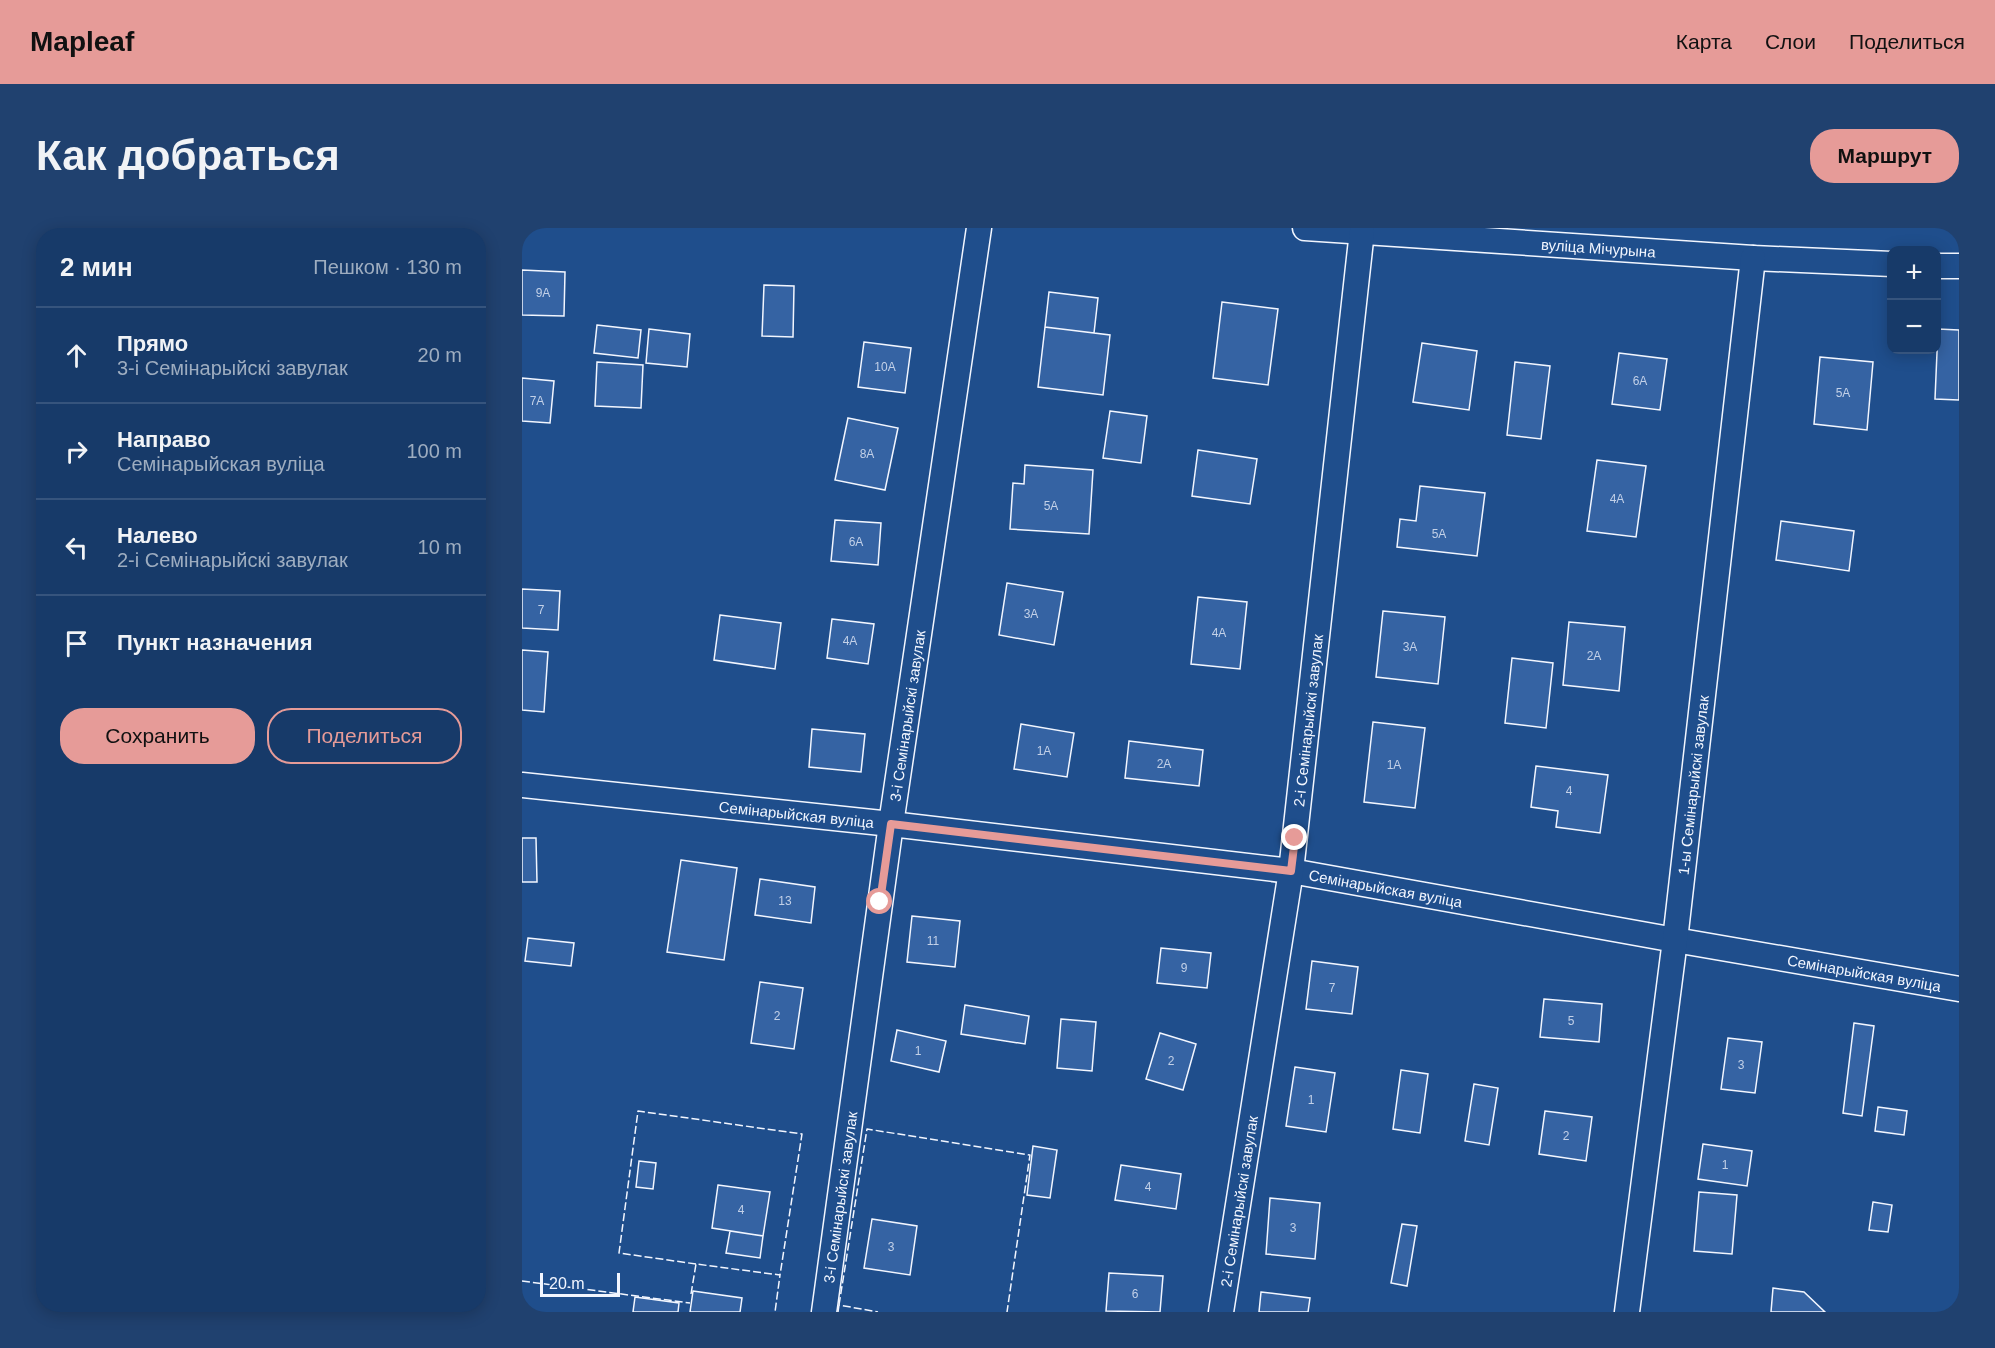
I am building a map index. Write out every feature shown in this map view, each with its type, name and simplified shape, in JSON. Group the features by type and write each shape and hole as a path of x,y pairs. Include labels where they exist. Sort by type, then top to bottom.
{"street":[{"name":"3-і Семінарыйскі завулак","path":"824,1312 891,824 980,228"},
{"name":"вуліца Мічурына","path":"1305,228 1753,258 1887,264"},
{"name":"2-і Семінарыйскі завулак","path":"1221,1312 1291,871 1362,231"},
{"name":"1-ы Семінарыйскі завулак","path":"1627,1312 1675,940 1753,258"},
{"path":"1941,266 1959,267"},
{"name":"Семінарыйская вуліца","path":"522,785 891,824 1291,871 1959,989"}],"building":[{"path":"522,270 565,272 564,316 522,315"},
{"path":"764,285 794,286 793,337 762,336"},
{"path":"1049,292 1098,298 1094,333 1045,327"},
{"path":"1222,302 1278,309 1268,385 1213,378"},
{"path":"597,325 641,330 638,358 594,353"},
{"path":"1045,327 1110,335 1103,395 1038,387"},
{"path":"649,329 690,334 687,367 646,363"},
{"path":"1941,329 1959,330 1959,400 1935,399 1937,354 1941,354"},
{"path":"864,342 911,348 905,393 858,387"},
{"path":"1422,343 1477,351 1469,410 1413,402"},
{"path":"1619,353 1667,359 1660,410 1612,404"},
{"path":"1820,357 1873,362 1867,430 1814,424"},
{"path":"597,362 643,365 641,408 595,406"},
{"path":"1515,362 1550,366 1541,439 1507,435"},
{"path":"522,378 554,381 550,423 522,421"},
{"path":"1110,411 1147,416 1141,463 1103,458"},
{"path":"848,418 898,428 885,490 835,480"},
{"path":"1198,450 1257,459 1250,504 1192,496"},
{"path":"1597,460 1646,466 1636,537 1587,531"},
{"path":"1025,465 1093,470 1089,534 1010,529 1013,483 1024,484"},
{"path":"1420,486 1485,493 1477,556 1397,547 1400,519 1416,521"},
{"path":"835,520 881,523 878,565 831,561"},
{"path":"1781,521 1854,531 1849,571 1776,560"},
{"path":"1007,583 1063,592 1054,645 999,635"},
{"path":"522,589 560,591 558,630 522,628"},
{"path":"1198,597 1247,602 1240,669 1191,664"},
{"path":"1383,611 1445,617 1438,684 1376,677"},
{"path":"720,615 781,623 775,669 714,660"},
{"path":"832,619 874,624 868,664 827,658"},
{"path":"1569,622 1625,627 1619,691 1563,685"},
{"path":"522,650 548,652 544,712 522,710"},
{"path":"1512,658 1553,663 1546,728 1505,723"},
{"path":"1373,722 1425,728 1415,808 1364,802"},
{"path":"1021,724 1074,733 1067,777 1014,769"},
{"path":"812,729 865,734 861,772 809,767"},
{"path":"1129,741 1203,750 1199,786 1125,778"},
{"path":"1536,766 1608,775 1600,833 1556,827 1558,811 1531,807"},
{"path":"522,838 536,838 537,882 522,882"},
{"path":"681,860 737,868 724,960 667,952"},
{"path":"760,879 815,887 811,923 755,915"},
{"path":"912,916 960,921 955,967 907,962"},
{"path":"528,938 574,943 571,966 525,961"},
{"path":"1161,948 1211,953 1207,988 1157,983"},
{"path":"1312,961 1358,967 1352,1014 1306,1009"},
{"path":"760,982 803,988 794,1049 751,1043"},
{"path":"1544,999 1602,1004 1599,1042 1540,1037"},
{"path":"965,1005 1029,1016 1025,1044 961,1034"},
{"path":"1061,1019 1096,1022 1092,1071 1057,1068"},
{"path":"1854,1023 1874,1026 1862,1116 1843,1113"},
{"path":"897,1030 946,1041 939,1072 891,1061"},
{"path":"1160,1033 1196,1044 1183,1090 1146,1079"},
{"path":"1728,1038 1762,1042 1755,1093 1721,1089"},
{"path":"1295,1067 1335,1073 1326,1132 1286,1126"},
{"path":"1401,1070 1428,1074 1420,1133 1393,1129"},
{"path":"1474,1084 1498,1088 1489,1145 1465,1141"},
{"path":"1878,1107 1907,1111 1904,1135 1875,1131"},
{"path":"1545,1111 1592,1117 1586,1161 1539,1154"},
{"path":"1703,1144 1752,1151 1747,1186 1698,1179"},
{"path":"1033,1146 1057,1150 1050,1198 1027,1195"},
{"path":"639,1161 656,1163 653,1189 636,1187"},
{"path":"1121,1165 1181,1174 1176,1209 1115,1200"},
{"path":"718,1185 770,1192 763,1236 712,1228"},
{"path":"1699,1192 1737,1195 1732,1254 1694,1251"},
{"path":"1270,1198 1320,1203 1315,1259 1266,1254"},
{"path":"1873,1202 1892,1205 1888,1232 1869,1230"},
{"path":"872,1219 917,1226 910,1275 864,1268"},
{"path":"1402,1224 1417,1226 1407,1286 1391,1283"},
{"path":"730,1231 763,1236 760,1258 726,1253"},
{"path":"1109,1273 1163,1276 1160,1312 1106,1311"},
{"path":"1773,1288 1804,1292 1825,1312 1771,1312"},
{"path":"693,1291 742,1298 740,1312 690,1312"},
{"path":"1261,1292 1310,1298 1308,1312 1259,1312"},
{"path":"635,1297 679,1303 678,1312 633,1312"}],"fence":[{"path":"696,1264 619,1253 638,1111 802,1134 780,1275"},
{"path":"839,1305 867,1129 1030,1155 1007,1312"},
{"path":"691,1294 696,1264 780,1275 775,1312"},
{"path":"522,1281 690,1303"},
{"path":"838,1312 839,1305 878,1312"}],"route":[{"path":"880,902 891,824 1291,871 1295,838"}]}
